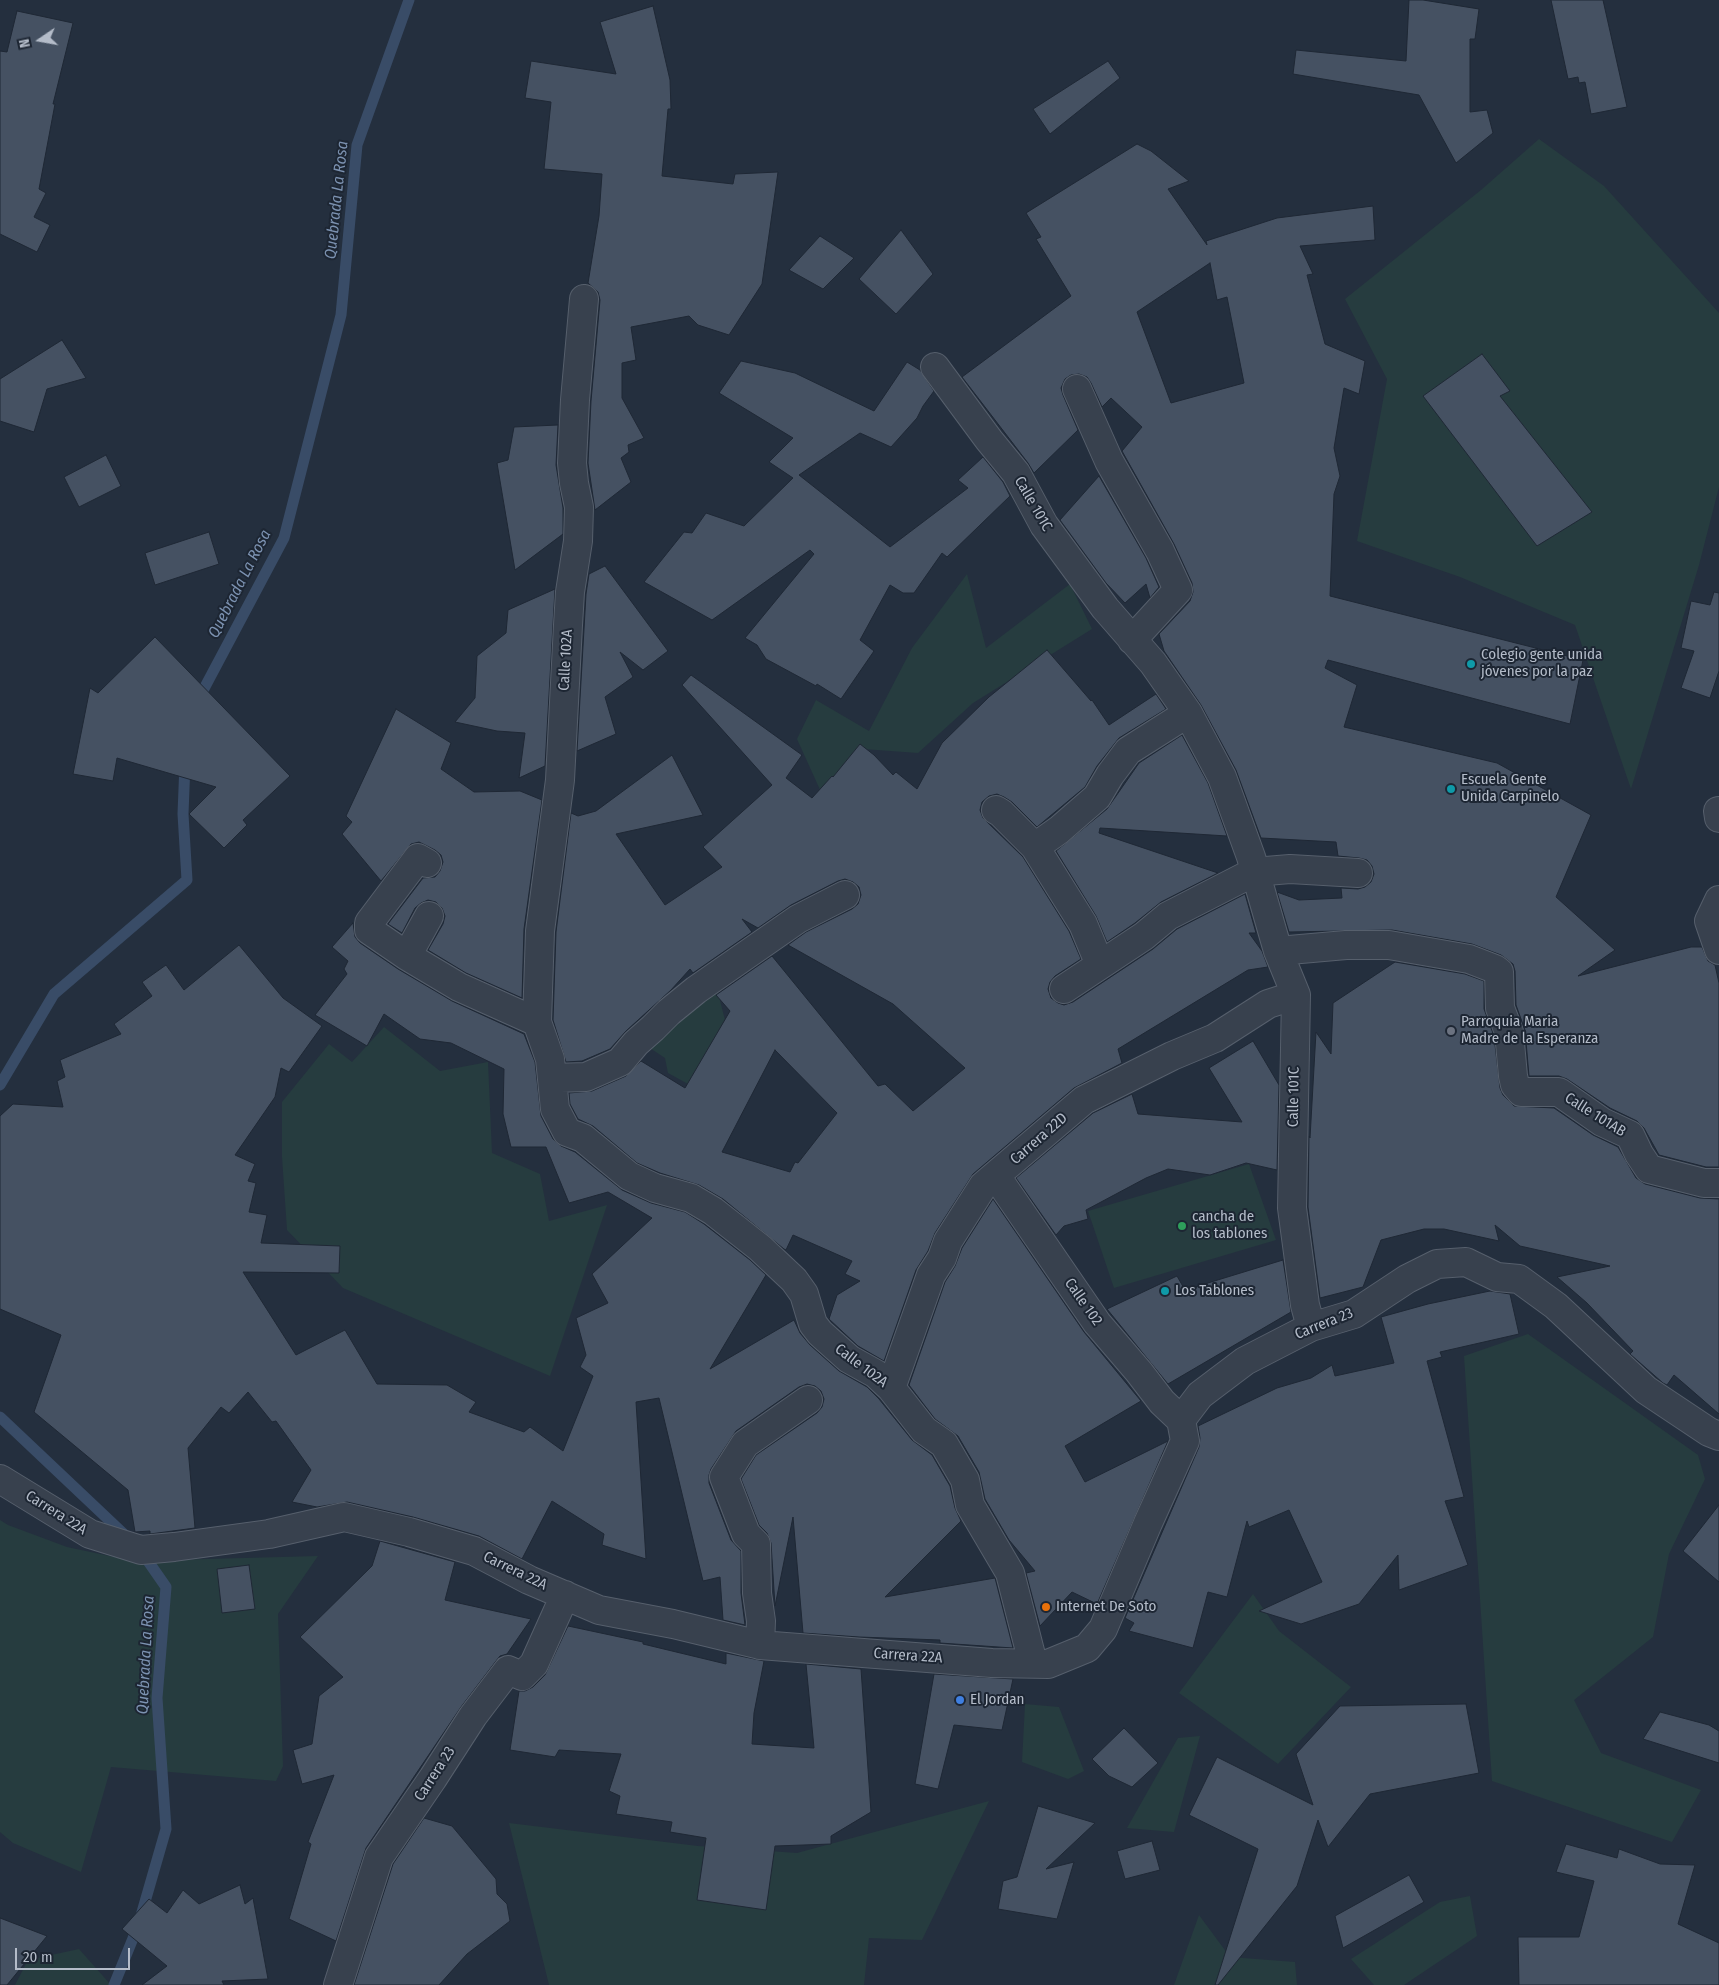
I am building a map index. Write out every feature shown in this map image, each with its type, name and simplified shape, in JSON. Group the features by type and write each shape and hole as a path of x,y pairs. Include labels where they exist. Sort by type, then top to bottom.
{"street":[{"name":"Calle 102A","path":"584,299 575,400 572,463 579,506 578,541 570,592 560,780 540,931 537,1022 550,1059 554,1109 566,1132 583,1138 629,1176 655,1188 691,1198 713,1211 760,1248 794,1280 804,1294 813,1324 820,1333 849,1359 876,1374 891,1388 924,1430 944,1444 966,1480 970,1505 1010,1572 1040,1664"},
{"name":"Calle 101C","path":"935,367 1016,473 1044,525 1105,608 1152,663 1188,713 1222,777 1278,951 1296,996 1292,1208 1302,1285 1311,1327"},
{"path":"1077,389 1109,461 1160,551 1178,590 1132,640"},
{"path":"1035,847 1059,830 1097,797 1110,775 1128,751 1188,713"},
{"path":"996,810 1035,847 1083,924 1100,965"},
{"path":"427,863 418,858 369,923 369,930 407,956 459,987 537,1022"},
{"path":"1064,988 1144,936 1168,916 1254,872 1290,869 1358,873"},
{"path":"552,1078 586,1077 620,1062 636,1043 696,990 798,919 845,895"},
{"path":"1719,900 1709,921 1719,950"},
{"path":"407,956 429,916"},
{"name":"Calle 101AB","path":"1278,951 1346,945 1389,945 1468,959 1495,969 1498,972 1500,1008 1509,1032 1515,1085 1522,1092 1559,1092 1602,1122 1630,1135 1649,1169 1711,1183"},
{"name":"Carrera 22D","path":"891,1388 931,1275 942,1258 948,1241 983,1186 1084,1100 1172,1056 1215,1038 1268,1004 1296,996"},
{"name":"Calle 102","path":"996,1176 1097,1324 1140,1372 1162,1402 1181,1420"},
{"name":"Carrera 23","path":"1181,1420 1200,1395 1245,1361 1311,1327 1354,1314 1407,1279 1437,1264 1466,1262 1497,1277 1518,1279 1556,1306 1646,1390 1709,1432 1719,1436"},
{"path":"760,1645 761,1621 757,1593 756,1544 746,1534 724,1477 736,1455 745,1444 808,1400"},
{"path":"1040,1664 1087,1648 1103,1629 1148,1522 1185,1442 1181,1420"},
{"name":"Carrera 22A","path":"0,1479 90,1534 141,1550 174,1548 270,1534 344,1517 409,1532 474,1551 529,1580 599,1610 673,1624 760,1645 992,1663 1040,1664"},
{"name":"Carrera 23","path":"338,1985 346,1955 379,1857 428,1786 472,1716 508,1670 522,1676 534,1664 565,1595"}],"green space":[{"path":"1539,139 1604,186 1719,313 1719,487 1699,565 1631,789 1575,625 1460,577 1357,541 1387,379 1345,299 1481,190"},
{"path":"967,574 986,648 1070,584 1092,629 973,703 918,753 863,749 826,803 797,739 816,700 869,731 912,648"},
{"path":"716,985 725,1020 688,1084 668,1073 665,1058 647,1046"},
{"path":"384,1027 440,1071 488,1062 492,1153 540,1174 549,1221 607,1205 550,1376 343,1288 287,1230 282,1157 282,1102 329,1044 352,1062"},
{"name":"cancha de los tablones","path":"1249,1164 1276,1240 1114,1288 1088,1211"},
{"path":"1528,1334 1698,1455 1705,1479 1669,1554 1653,1637 1574,1700 1601,1753 1701,1790 1672,1842 1492,1781 1464,1356"},
{"path":"0,1520 8,1525 67,1547 133,1561 318,1556 278,1614 283,1766 276,1781 111,1767 81,1872 13,1843 0,1832"},
{"path":"1253,1594 1279,1631 1351,1687 1278,1764 1179,1693"},
{"path":"1025,1704 1059,1707 1084,1771 1068,1779 1022,1762"},
{"path":"1200,1736 1174,1832 1127,1828 1178,1738"},
{"path":"989,1801 922,1940 869,1938 864,1985 549,1985 509,1823 698,1846 797,1853"},
{"path":"1470,1896 1477,1936 1404,1985 1374,1985 1351,1959 1440,1902"},
{"path":"1199,1915 1230,1957 1295,1962 1297,1985 1174,1985"},
{"path":"79,1949 111,1985 15,1985 28,1960"}],"building":[{"path":"1409,0 1423,0 1479,9 1475,39 1470,39 1470,112 1487,110 1493,133 1456,163 1419,95 1293,74 1296,50 1406,61"},
{"path":"1551,0 1603,0 1627,107 1591,114 1585,82 1579,83 1578,77 1568,79"},
{"path":"653,6 670,80 671,109 668,109 662,176 733,184 735,174 778,172 762,284 729,335 698,325 689,316 631,327 636,360 622,363 622,398 644,438 628,445 629,452 621,458 631,482 595,510 588,463 591,401 600,300 598,292 588,283 599,216 602,174 544,169 551,102 525,98 531,61 616,74 600,22"},
{"path":"17,11 73,23 53,104 55,104 39,189 46,193 34,217 50,225 37,252 0,234 0,51 7,52"},
{"path":"1108,61 1120,78 1050,134 1033,109"},
{"path":"1137,144 1151,151 1189,181 1168,189 1207,245 1206,241 1277,218 1373,206 1375,240 1300,246 1313,274 1307,275 1325,344 1365,361 1359,394 1344,388 1334,448 1340,476 1334,494 1330,596 1583,660 1570,724 1328,660 1325,668 1357,685 1344,727 1497,763 1591,815 1556,897 1615,950 1578,976 1691,947 1702,947 1708,961 1715,965 1719,983 1719,1167 1706,1167 1659,1155 1644,1128 1637,1121 1610,1108 1567,1079 1559,1076 1529,1076 1525,1030 1516,1005 1515,971 1513,964 1501,955 1472,944 1392,930 1289,932 1277,892 1299,900 1342,898 1341,888 1358,889 1365,887 1371,882 1374,874 1372,866 1367,860 1338,856 1336,842 1261,838 1236,770 1201,705 1164,651 1159,634 1190,601 1193,592 1192,583 1174,544 1122,451 1142,427 1111,398 1102,407 1087,377 1079,374 1071,375 1065,379 1061,388 1078,430 1034,473 962,377 1071,296 1036,239 1041,237 1026,213","holes":["1210,263 1217,300 1227,297 1244,383 1171,403 1137,312"]},
{"path":"901,230 933,274 896,314 859,279"},
{"path":"820,236 854,258 823,289 789,270"},
{"path":"62,340 86,378 47,389 34,432 0,421 0,379"},
{"path":"1482,354 1510,391 1500,396 1592,512 1537,546 1423,396"},
{"path":"741,361 795,373 874,411 907,362 920,370 934,391 917,418 891,447 860,433 799,475 890,547 968,488 958,480 983,457 1003,482 1010,496 947,557 942,553 914,593 903,593 890,585 860,640 874,651 841,699 817,684 816,686 766,659 757,645 745,638 814,554 810,550 712,620 644,582 684,532 692,533 706,513 744,526 793,478 769,462 793,438 719,393"},
{"path":"558,425 556,465 563,508 563,534 515,570 497,463 508,460 514,427"},
{"path":"106,455 121,486 79,507 64,477"},
{"path":"1099,476 1146,558 1159,587 1150,598 1146,584 1125,603 1106,583 1060,520"},
{"path":"209,532 219,564 155,585 145,553"},
{"path":"605,566 668,651 643,670 620,652 633,677 605,697 616,734 577,751 586,594 589,574"},
{"path":"555,589 545,766 519,778 525,733 497,731 455,722 475,698 477,656 506,633 508,610"},
{"path":"1714,592 1719,593 1719,671 1710,698 1681,688 1694,651 1681,648 1691,601 1710,605"},
{"path":"155,637 290,776 243,820 247,825 224,848 189,814 216,787 117,758 113,781 73,774 90,688 98,693"},
{"path":"1047,650 1092,700 1109,725 1156,694 1166,709 1119,738 1097,766 1085,787 1037,827 1012,802 1004,797 997,794 989,796 982,802 980,810 983,818 1023,857 1069,931 1081,959 1055,976 1050,982 1048,989 1051,998 1064,1005 1073,1002 1153,949 1177,929 1245,894 1256,933 1249,933 1262,951 1268,967 1248,970 1118,1049 1122,1063 1074,1088 973,1174 935,1233 928,1251 916,1270 884,1361 858,1346 829,1319 837,1295 860,1281 845,1274 852,1261 793,1235 786,1250 723,1199 699,1185 660,1173 637,1163 593,1126 578,1119 570,1104 569,1093 592,1091 626,1076 641,1061 685,1088 730,1011 716,995 772,956 878,1086 885,1084 913,1111 965,1068 893,1004 788,945 806,932 852,909 858,904 861,895 859,887 845,879 791,905 758,928 742,919 752,932 693,973 690,969 610,1049 582,1061 566,1062 553,1020 556,932 571,813 578,816 596,811 672,755 703,815 616,834 665,905 722,867 703,847 772,785 682,685 691,675 802,755 786,778 812,798 833,777 860,744 874,755 893,775 896,772 917,789 942,743 989,697","holes":["775,1050 837,1113 798,1163 795,1162 790,1172 722,1152"]},
{"path":"396,709 451,743 441,769 474,792 520,791 542,800 524,929 522,998 466,973 428,950 443,924 445,916 442,908 436,902 428,900 415,908 402,933 388,924 423,878 435,877 440,871 443,862 441,855 419,842 411,844 381,881 342,834 352,822 346,816"},
{"path":"1182,735 1208,783 1227,836 1100,828 1099,833 1218,873 1161,902 1107,942 1096,916 1056,851 1107,809 1139,763"},
{"path":"353,923 355,937 360,943 398,969 452,1001 524,1034 535,1062 541,1116 553,1139 561,1146 575,1152 622,1190 651,1203 685,1212 704,1224 766,1275 710,1369 794,1320 800,1333 810,1345 839,1371 867,1387 912,1440 932,1455 950,1486 955,1508 961,1521 885,1597 995,1578 1013,1648 940,1643 940,1640 803,1633 793,1517 775,1606 771,1543 767,1533 759,1525 741,1479 756,1455 817,1413 822,1407 824,1399 821,1391 815,1386 807,1384 799,1387 736,1431 709,1475 709,1483 731,1540 741,1551 741,1593 745,1625 723,1620 720,1577 703,1581 659,1398 636,1402 646,1559 602,1545 604,1534 552,1501 522,1559 479,1536 413,1517 347,1502 317,1507 292,1502 311,1470 276,1421 272,1422 248,1392 229,1413 221,1407 188,1448 195,1528 150,1534 150,1531 135,1532 128,1490 34,1412 61,1335 0,1309 0,1116 13,1104 63,1107 57,1081 65,1077 60,1060 121,1034 114,1024 152,996 142,982 166,965 184,990 239,945 283,998 322,1026 289,1072 281,1068 275,1097 235,1155 255,1164 248,1181 256,1183 249,1212 267,1215 261,1243 340,1246 339,1273 243,1272 296,1355 345,1330 377,1384 447,1385 476,1402 469,1412 524,1432 530,1427 563,1451 593,1376 580,1367 586,1355 576,1318 608,1303 592,1274 652,1218 608,1192 569,1203 546,1147 511,1147 503,1114 504,1069 451,1043 420,1039 384,1014 367,1046 315,1015 347,974 344,969 348,961 332,947"},
{"path":"1395,962 1465,974 1484,981 1484,1009 1494,1036 1500,1088 1503,1095 1514,1106 1554,1108 1593,1135 1618,1147 1636,1178 1645,1184 1700,1198 1719,1199 1719,1414 1674,1375 1667,1385 1663,1383 1630,1354 1633,1351 1587,1303 1557,1277 1610,1266 1520,1246 1495,1225 1499,1241 1444,1229 1424,1229 1381,1240 1363,1287 1320,1298 1308,1207 1309,1136 1310,1138 1316,1032 1331,1054 1333,1003"},
{"path":"1253,1041 1279,1085 1277,1170 1246,1163 1210,1175 1168,1169 1146,1178 1086,1210 1088,1219 1064,1226 1056,1235 1016,1178 1093,1113 1132,1094 1138,1114 1242,1122 1209,1068"},
{"path":"993,1199 1084,1332 1141,1401 1065,1446 1085,1482 1168,1441 1097,1604 1072,1592 1040,1626 1026,1573 1035,1571 1009,1540 985,1499 979,1472 958,1436 935,1419 909,1385 945,1282 955,1266 962,1248"},
{"path":"1283,1260 1291,1312 1168,1384 1107,1309 1177,1276 1185,1290"},
{"path":"1490,1291 1510,1294 1519,1334 1440,1352 1442,1357 1427,1361 1464,1497 1445,1501 1468,1565 1399,1590 1398,1555 1359,1604 1301,1624 1259,1611 1322,1582 1289,1510 1249,1527 1247,1521 1227,1597 1208,1592 1193,1648 1129,1631 1134,1623 1125,1618 1199,1447 1198,1426 1277,1388 1311,1378 1332,1365 1335,1376 1394,1363 1381,1317 1428,1304"},
{"path":"1719,1505 1719,1582 1683,1551"},
{"path":"380,1541 455,1562 445,1600 531,1619 507,1654 500,1656 461,1707 366,1848 336,1941 289,1919 311,1844 308,1842 334,1775 302,1784 293,1750 312,1744 319,1696 343,1677 300,1637 372,1566"},
{"path":"249,1565 255,1609 222,1613 217,1569"},
{"path":"568,1626 643,1642 643,1644 726,1664 726,1653 764,1661 754,1713 752,1744 814,1748 806,1664 861,1669 871,1812 831,1836 831,1844 775,1846 766,1910 697,1900 706,1838 670,1832 672,1822 616,1814 620,1796 609,1791 621,1754 559,1750 555,1757 510,1750 519,1691 525,1691 533,1687 545,1675"},
{"path":"934,1674 1013,1679 1002,1730 954,1725 938,1789 915,1784"},
{"path":"1466,1704 1479,1773 1370,1794 1328,1847 1318,1820 1297,1886 1218,1985 1215,1985 1258,1849 1189,1815 1217,1757 1313,1805 1296,1754 1340,1706"},
{"path":"1660,1712 1709,1725 1719,1731 1719,1763 1643,1739"},
{"path":"1124,1728 1158,1763 1132,1787 1109,1776 1092,1759"},
{"path":"1038,1806 1095,1823 1046,1869 1074,1862 1057,1919 998,1909 1003,1881 1017,1877"},
{"path":"424,1818 452,1826 496,1879 497,1894 507,1904 510,1921 467,1954 439,1985 354,1985 393,1864"},
{"path":"1152,1841 1160,1870 1125,1879 1117,1851"},
{"path":"1566,1844 1617,1858 1619,1849 1660,1864 1695,1865 1678,1924 1719,1943 1719,1985 1519,1985 1518,1937 1579,1937 1594,1881 1556,1872"},
{"path":"1409,1875 1424,1902 1343,1948 1335,1916"},
{"path":"240,1885 245,1904 253,1898 268,1979 222,1981 224,1985 142,1985 167,1966 122,1929 149,1899 167,1913 183,1890 199,1904"},
{"path":"0,1918 47,1936 7,1985 0,1985"}],"waterway":[{"name":"Quebrada La Rosa","path":"198,700 284,538 341,315 357,145 409,0"},
{"name":"Quebrada La Rosa","path":"0,1085 54,994 187,880 183,814 185,763"},
{"name":"Quebrada La Rosa","path":"0,1417 128,1538"},
{"name":"Quebrada La Rosa","path":"114,1985 138,1926 166,1829 157,1698 166,1587 141,1551"}],"place":[{"name":"Colegio gente unida jóvenes por la paz","path":"1471,664"},
{"name":"Escuela Gente Unida Carpinelo","path":"1451,789"},
{"name":"Parroquia Maria Madre de la Esperanza","path":"1451,1031"},
{"name":"cancha de los tablones","path":"1182,1226"},
{"name":"Los Tablones","path":"1165,1291"},
{"name":"Internet De Soto","path":"1046,1607"},
{"name":"El Jordan","path":"960,1700"}]}
